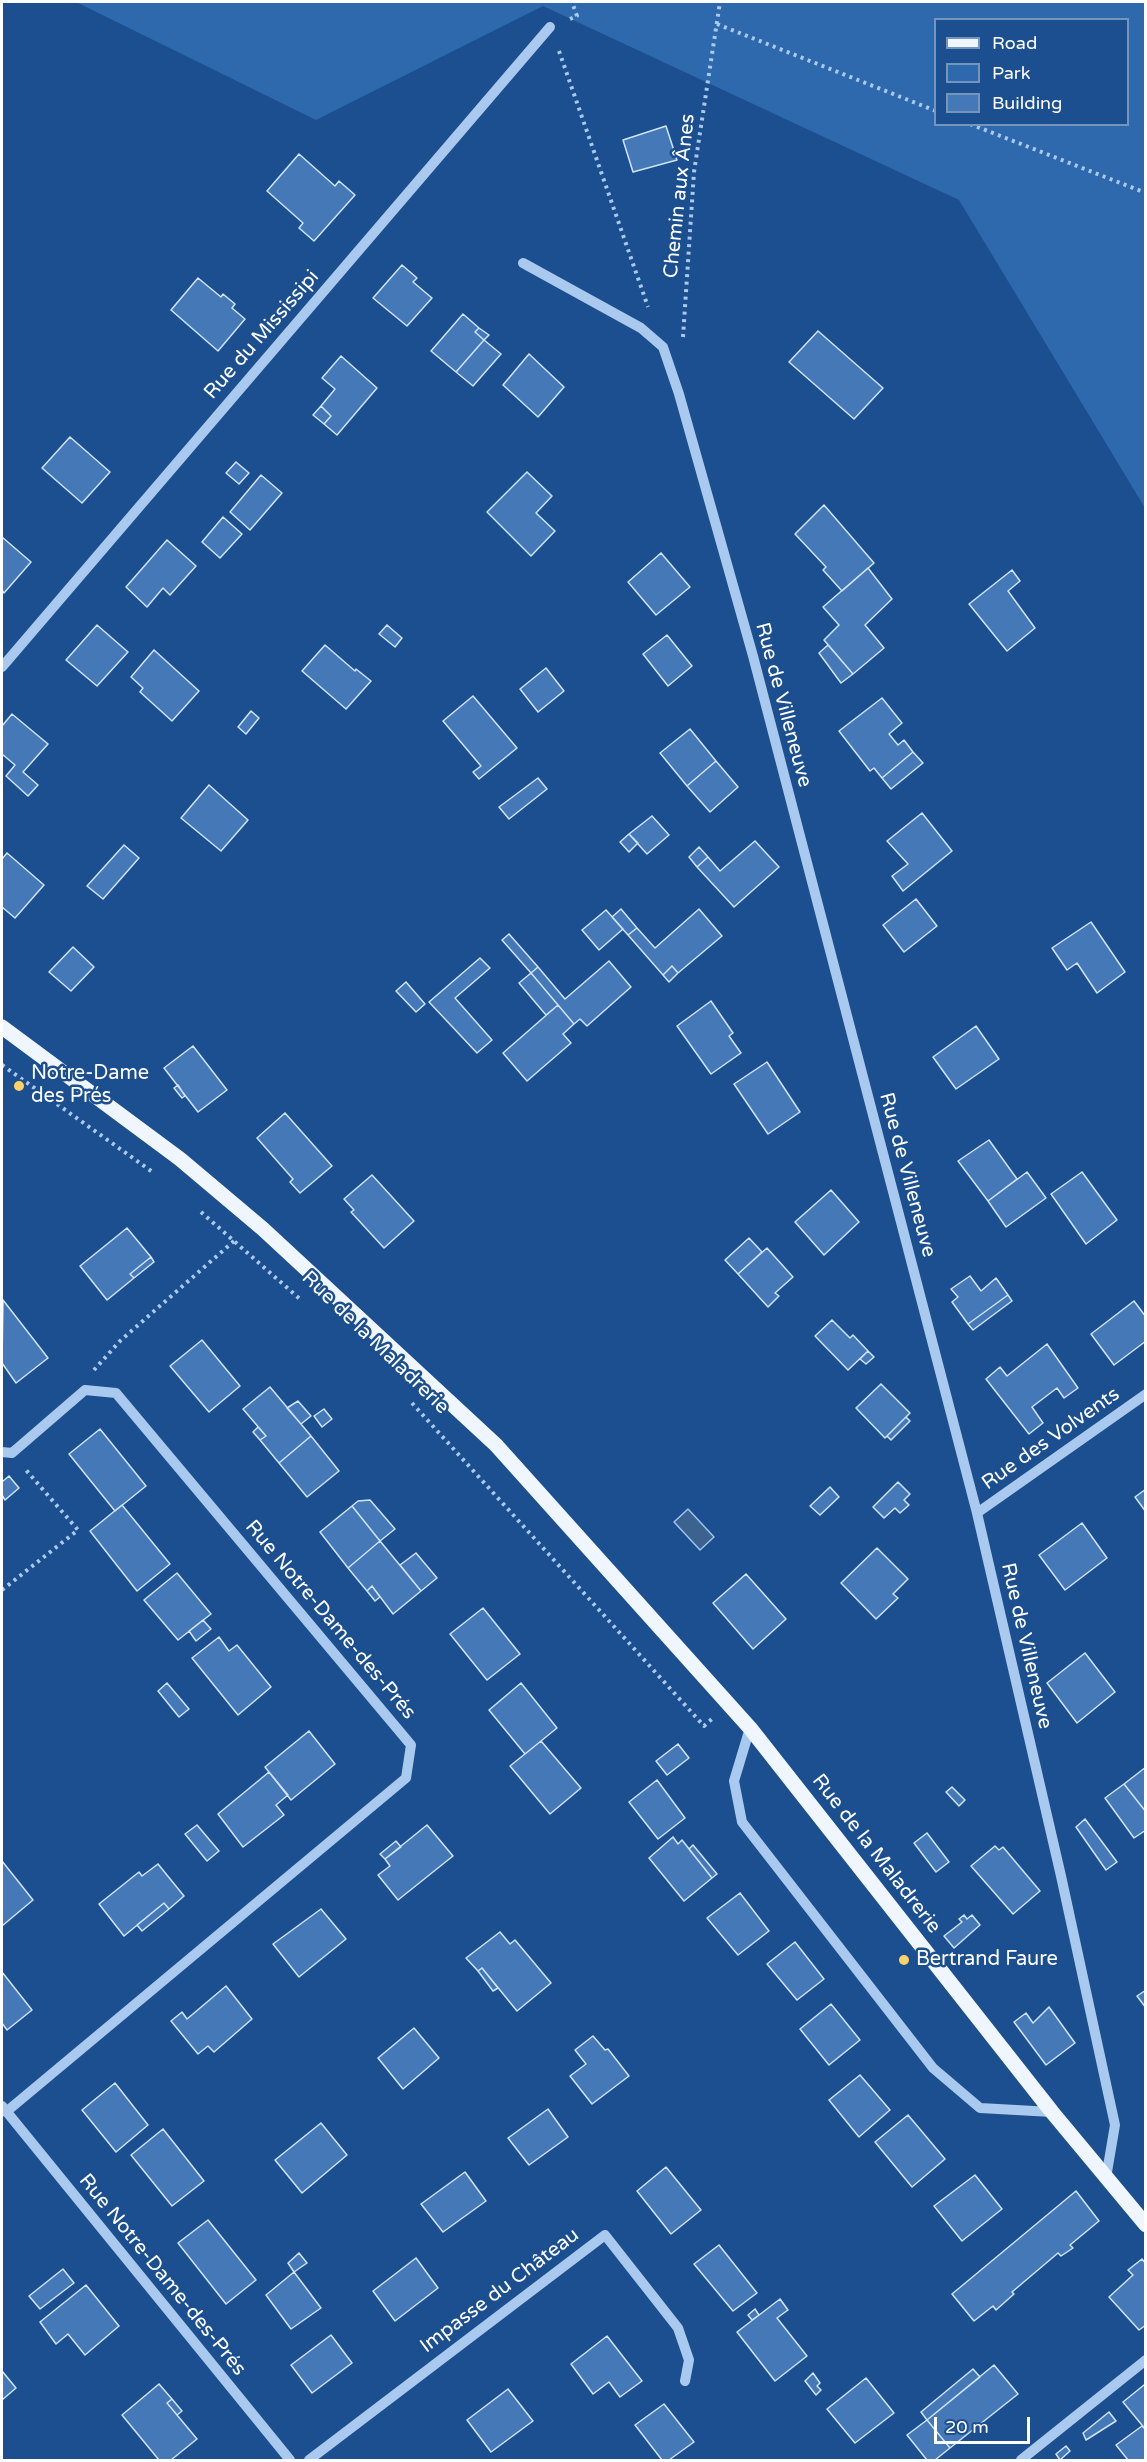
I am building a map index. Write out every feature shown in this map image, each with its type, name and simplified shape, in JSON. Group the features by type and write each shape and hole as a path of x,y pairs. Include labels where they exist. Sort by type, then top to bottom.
{"main road":[{"name":"Rue de la Maladrerie","path":"2,1027 180,1159 263,1229 496,1445 750,1728 1052,2112 1146,2225"}],"street":[{"name":"Rue du Mississipi","path":"2,667 550,27"},
{"path":"524,262 641,328 663,347"},
{"name":"Rue de Villeneuve","path":"663,347 679,394 753,656 976,1514 1061,1876 1115,2126 1106,2178"},
{"path":"7,1453 85,1390"},
{"name":"Rue Notre-Dame-des-Prés","path":"85,1390 116,1393 411,1745 406,1778 4,2109 290,2460"},
{"name":"Rue des Volvents","path":"976,1514 1146,1394"},
{"path":"750,1728 734,1781 742,1822 918,2049 933,2068 980,2108 1052,2112"},
{"name":"Impasse du Château","path":"309,2460 605,2235 678,2328 689,2360 685,2381"},
{"path":"1021,2460 1146,2360"}],"path":[{"name":"Chemin aux Ânes","path":"682,348 694,172 720,2"},
{"path":"717,24 934,110"},
{"path":"550,27 663,347"},
{"path":"975,126 1146,193"},
{"path":"2,1065 160,1177"},
{"name":"Rue de la Maladrerie","path":"194,1205 310,1308"},
{"path":"85,1390 93,1372 120,1341 234,1241"},
{"name":"Rue de la Maladrerie","path":"404,1394 704,1726 730,1706"},
{"path":"2,1590 78,1530 7,1453"}],"green space":[{"path":"76,2 1145,2 1145,508 959,200 543,6 316,120"}],"shaded area":[{"path":"688,1509 714,1537 700,1550 674,1522"}],"building":[{"path":"666,126 677,160 633,172 623,140"},
{"path":"299,154 335,186 339,181 355,195 314,241 299,228 303,223 267,191"},
{"path":"402,265 417,278 413,282 432,298 407,326 373,298"},
{"path":"198,278 221,297 223,294 235,304 232,308 245,319 218,351 171,310"},
{"path":"463,314 479,328 475,332 484,340 456,372 431,351"},
{"path":"479,328 489,335 484,340 475,332"},
{"path":"818,331 883,388 854,419 789,362"},
{"path":"484,340 501,354 473,386 456,372"},
{"path":"529,354 564,387 538,417 503,385"},
{"path":"341,356 377,388 337,435 324,424 331,416 321,406 335,389 322,378"},
{"path":"321,406 331,416 324,424 313,415"},
{"path":"70,437 110,472 82,503 42,468"},
{"path":"236,462 249,473 239,484 226,473"},
{"path":"527,472 552,496 536,513 555,531 531,556 487,512"},
{"path":"261,475 282,493 250,530 230,512"},
{"path":"824,505 874,563 842,591 823,570 826,567 795,534"},
{"path":"223,517 242,534 220,558 202,542"},
{"path":"2,537 31,562 4,593 2,590"},
{"path":"167,540 196,566 170,595 163,588 147,607 126,587"},
{"path":"661,553 690,587 656,615 628,582"},
{"path":"868,568 892,599 865,625 884,648 853,674 824,640 839,625 823,607"},
{"path":"1012,570 1020,581 1008,591 1035,628 1007,651 969,604"},
{"path":"97,625 128,652 97,686 66,660"},
{"path":"387,625 402,638 395,647 379,634"},
{"path":"667,635 692,666 668,686 643,654"},
{"path":"325,645 355,671 356,669 371,681 346,709 302,671"},
{"path":"828,645 853,674 841,683 819,653"},
{"path":"154,650 199,691 172,721 140,692 143,688 131,677"},
{"path":"546,668 564,691 538,712 520,689"},
{"path":"473,696 517,748 479,779 473,772 481,766 443,721"},
{"path":"882,698 902,723 889,734 898,745 904,740 913,752 882,778 874,768 870,771 839,731"},
{"path":"251,711 259,718 246,734 238,727"},
{"path":"12,714 48,744 23,772 38,785 28,796 6,776 15,765 2,754 2,726"},
{"path":"690,729 716,761 687,786 660,753"},
{"path":"913,752 923,763 891,789 882,778"},
{"path":"716,761 738,787 710,812 687,786"},
{"path":"538,778 547,789 509,819 499,807"},
{"path":"209,785 248,820 221,851 181,818"},
{"path":"922,813 952,851 903,891 892,876 908,864 887,841"},
{"path":"652,816 669,835 647,854 629,834"},
{"path":"629,834 638,843 629,852 620,842"},
{"path":"755,841 779,867 734,907 697,867 708,857 720,871"},
{"path":"124,845 139,858 103,899 87,886"},
{"path":"699,847 708,857 697,867 689,857"},
{"path":"7,853 44,885 15,918 2,907 2,859"},
{"path":"916,899 937,926 904,952 883,925"},
{"path":"621,909 637,928 628,935 612,917"},
{"path":"699,909 722,936 678,973 672,966 663,975 628,935 637,928 655,948"},
{"path":"606,910 623,929 599,950 582,930"},
{"path":"1091,922 1125,972 1097,993 1077,963 1067,970 1052,948"},
{"path":"509,934 538,967 531,973 502,940"},
{"path":"73,947 94,967 71,991 49,972"},
{"path":"480,958 490,968 455,998 492,1040 477,1053 429,1002"},
{"path":"609,961 631,987 587,1026 580,1019 574,1024 531,973 538,967 565,999"},
{"path":"672,966 678,973 669,982 663,975"},
{"path":"531,973 558,1005 546,1015 519,983"},
{"path":"406,982 425,1004 416,1012 396,991"},
{"path":"711,1001 733,1033 729,1036 741,1053 711,1074 677,1026"},
{"path":"558,1005 574,1024 563,1034 571,1043 527,1081 503,1053"},
{"path":"976,1026 999,1059 956,1089 933,1057"},
{"path":"193,1046 227,1090 198,1112 164,1068"},
{"path":"767,1062 800,1112 768,1134 734,1084"},
{"path":"178,1085 185,1096 182,1098 174,1088"},
{"path":"285,1113 332,1166 300,1193 290,1182 293,1179 257,1138"},
{"path":"989,1140 1017,1179 988,1201 958,1161"},
{"path":"1027,1172 1046,1198 1006,1227 988,1201"},
{"path":"1082,1172 1117,1220 1086,1244 1051,1194"},
{"path":"372,1175 414,1221 384,1248 351,1212 354,1210 344,1199"},
{"path":"831,1190 859,1222 824,1255 795,1222"},
{"path":"127,1228 151,1257 130,1274 134,1278 107,1300 80,1266"},
{"path":"749,1238 762,1252 738,1274 725,1260"},
{"path":"767,1248 793,1277 775,1293 779,1296 768,1307 738,1274"},
{"path":"151,1257 154,1262 134,1278 130,1274"},
{"path":"970,1276 981,1291 996,1278 1008,1295 968,1324 952,1302 958,1297 951,1289"},
{"path":"1008,1295 1012,1301 973,1330 968,1324"},
{"path":"3,1300 48,1358 16,1383 2,1363"},
{"path":"1134,1301 1146,1317 1146,1341 1114,1365 1091,1334"},
{"path":"832,1320 850,1338 853,1335 868,1351 848,1370 815,1336"},
{"path":"202,1340 240,1386 209,1412 170,1366"},
{"path":"1047,1344 1078,1388 1064,1398 1057,1388 1032,1407 1043,1423 1029,1434 986,1379 1000,1367 1007,1376"},
{"path":"868,1351 874,1357 866,1364 860,1359"},
{"path":"881,1384 910,1413 885,1438 856,1408"},
{"path":"270,1387 311,1436 279,1463 260,1440 266,1436 243,1409"},
{"path":"298,1401 311,1416 301,1424 287,1408"},
{"path":"324,1409 332,1419 322,1427 314,1416"},
{"path":"906,1417 910,1421 891,1440 887,1436"},
{"path":"258,1427 266,1436 260,1440 253,1432"},
{"path":"100,1429 146,1486 115,1511 69,1454"},
{"path":"311,1436 339,1471 307,1497 279,1463"},
{"path":"9,1476 19,1488 5,1500 2,1495 2,1482"},
{"path":"898,1482 910,1494 904,1500 909,1505 900,1513 895,1508 884,1518 873,1507"},
{"path":"830,1487 839,1497 820,1515 810,1506"},
{"path":"1146,1489 1146,1512 1135,1497"},
{"path":"370,1500 395,1529 380,1541 352,1506 358,1501"},
{"path":"122,1505 170,1564 137,1591 90,1531"},
{"path":"352,1506 380,1541 348,1568 320,1532"},
{"path":"1082,1523 1107,1558 1065,1590 1039,1555"},
{"path":"380,1541 421,1591 393,1614 372,1586 367,1591 348,1568"},
{"path":"877,1548 908,1579 893,1594 898,1598 876,1619 841,1583"},
{"path":"416,1553 437,1578 421,1591 400,1565"},
{"path":"177,1573 211,1614 178,1640 144,1600"},
{"path":"746,1574 786,1619 753,1649 713,1603"},
{"path":"372,1586 380,1597 375,1601 367,1591"},
{"path":"483,1608 520,1654 487,1680 450,1634"},
{"path":"203,1620 211,1629 196,1641 189,1631"},
{"path":"219,1637 229,1651 237,1645 271,1687 238,1715 192,1658"},
{"path":"1085,1653 1115,1692 1077,1723 1047,1683"},
{"path":"167,1683 189,1709 179,1717 158,1691"},
{"path":"521,1683 557,1728 525,1754 489,1710"},
{"path":"309,1731 335,1764 291,1800 265,1767"},
{"path":"541,1741 581,1788 550,1814 510,1766"},
{"path":"678,1744 689,1758 667,1775 656,1761"},
{"path":"1146,1767 1146,1812 1124,1784"},
{"path":"269,1772 288,1795 276,1805 284,1815 243,1847 218,1814"},
{"path":"657,1780 685,1818 658,1839 629,1802"},
{"path":"1124,1784 1146,1812 1146,1830 1134,1838 1105,1798"},
{"path":"952,1787 965,1800 959,1806 946,1792"},
{"path":"1085,1819 1117,1862 1106,1870 1076,1827"},
{"path":"197,1825 219,1851 207,1861 185,1834"},
{"path":"427,1825 453,1856 398,1900 378,1875 390,1866 385,1859"},
{"path":"927,1833 949,1862 936,1872 914,1843"},
{"path":"673,1837 678,1844 682,1840 712,1878 684,1901 649,1858"},
{"path":"396,1841 401,1847 385,1859 380,1854"},
{"path":"693,1845 717,1874 712,1878 689,1849"},
{"path":"995,1846 999,1850 1003,1847 1040,1891 1013,1914 971,1866"},
{"path":"2,1861 33,1900 2,1926"},
{"path":"158,1864 184,1896 169,1909 164,1903 124,1936 99,1904 139,1872 142,1876"},
{"path":"740,1893 769,1931 738,1955 707,1918"},
{"path":"164,1903 169,1909 142,1931 137,1925"},
{"path":"321,1909 346,1939 299,1977 273,1944"},
{"path":"964,1915 967,1919 972,1915 980,1925 954,1948 944,1936 962,1922 959,1919"},
{"path":"500,1932 510,1944 515,1940 551,1983 517,2011 482,1968 478,1971 466,1958"},
{"path":"795,1942 824,1979 797,2000 767,1964"},
{"path":"482,1968 498,1988 493,1991 478,1971"},
{"path":"2,1972 32,2010 7,2030 2,2023"},
{"path":"226,1986 252,2019 214,2052 208,2046 198,2054 171,2021 182,2012 187,2019"},
{"path":"1146,1990 1146,2008 1137,1996"},
{"path":"831,2004 860,2040 829,2065 800,2029"},
{"path":"1049,2007 1075,2043 1046,2065 1014,2022 1026,2013 1033,2023"},
{"path":"414,2028 439,2058 403,2089 378,2058"},
{"path":"593,2036 605,2050 608,2049 629,2076 592,2104 570,2076 586,2064 575,2050"},
{"path":"860,2075 890,2110 859,2137 829,2100"},
{"path":"115,2083 148,2125 116,2152 82,2110"},
{"path":"548,2109 568,2137 529,2165 508,2138"},
{"path":"908,2115 945,2159 912,2187 875,2142"},
{"path":"321,2123 347,2155 302,2193 275,2160"},
{"path":"163,2129 204,2181 172,2206 131,2155"},
{"path":"666,2167 701,2210 671,2234 637,2191"},
{"path":"465,2172 486,2201 443,2232 421,2204"},
{"path":"975,2175 1002,2209 962,2241 934,2206"},
{"path":"1076,2191 1099,2221 1070,2245 1073,2248 1061,2256 1058,2253 1012,2292 1014,2294 996,2310 993,2306 974,2321 952,2294"},
{"path":"208,2220 256,2280 226,2304 178,2243"},
{"path":"719,2245 757,2293 733,2311 694,2264"},
{"path":"299,2253 307,2263 294,2272 288,2263"},
{"path":"416,2258 438,2288 395,2321 373,2291"},
{"path":"1142,2259 1146,2264 1146,2325 1139,2330 1109,2297 1133,2275 1128,2270"},
{"path":"63,2269 74,2283 40,2309 29,2296"},
{"path":"294,2272 321,2308 291,2329 266,2295"},
{"path":"86,2285 119,2326 85,2355 68,2334 56,2344 40,2322"},
{"path":"780,2299 788,2310 777,2318 807,2356 775,2381 737,2332"},
{"path":"755,2309 759,2315 752,2320 748,2315"},
{"path":"331,2335 352,2363 312,2393 291,2365"},
{"path":"607,2336 642,2381 620,2397 609,2382 593,2394 571,2364"},
{"path":"994,2365 1018,2394 950,2448 927,2420"},
{"path":"973,2369 980,2377 927,2420 921,2412"},
{"path":"2,2371 16,2388 2,2400"},
{"path":"813,2373 820,2383 817,2386 821,2390 816,2395 805,2381"},
{"path":"866,2378 894,2413 855,2443 827,2409"},
{"path":"159,2384 172,2399 167,2403 197,2439 171,2460 159,2460 122,2415"},
{"path":"1144,2385 1146,2387 1146,2430 1123,2402"},
{"path":"508,2389 533,2421 491,2452 467,2420"},
{"path":"172,2399 182,2411 177,2415 167,2403"},
{"path":"664,2404 694,2442 669,2460 662,2460 635,2425"},
{"path":"1109,2412 1116,2421 1086,2440 1083,2433"},
{"path":"927,2420 950,2448 935,2460 927,2460 907,2435"},
{"path":"1142,2426 1146,2430 1146,2460 1128,2460 1116,2445"},
{"path":"1066,2446 1070,2451 1060,2460 1056,2454"}],"place":[{"name":"Notre-Dame des Prés","path":"19,1086"},
{"name":"Bertrand Faure","path":"904,1960"}]}
